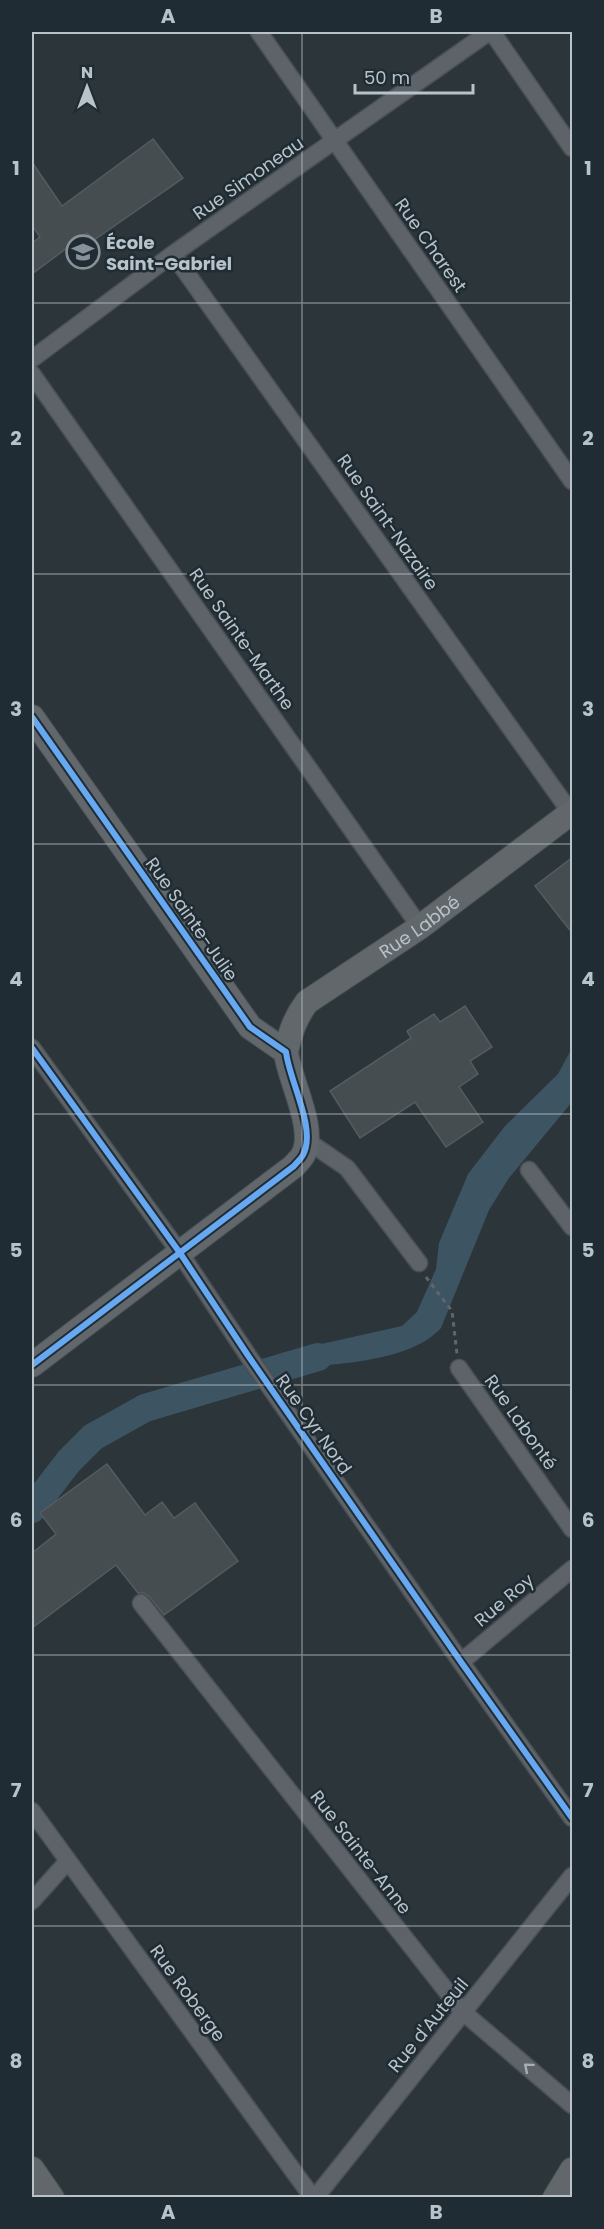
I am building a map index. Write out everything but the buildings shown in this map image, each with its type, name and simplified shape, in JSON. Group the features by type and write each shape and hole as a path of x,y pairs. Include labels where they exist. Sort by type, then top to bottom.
{"street":[{"name":"Rue Charest","path":"259,32 573,481"},
{"name":"Rue Simoneau","path":"32,359 173,254 491,32"},
{"path":"491,32 573,148"},
{"name":"Rue Saint-Nazaire","path":"173,254 572,812"},
{"name":"Rue Sainte-Marthe","path":"32,374 420,927"},
{"name":"Rue Sainte-Julie","path":"32,717 250,1027 286,1052"},
{"name":"Rue Labbé","path":"286,1052 289,1034 297,1015 307,1002 420,927 572,812"},
{"name":"Rue Cyr Nord","path":"32,1048 180,1253 249,1357 461,1662 573,1818"},
{"path":"32,1365 294,1166 304,1154 306,1124 286,1052"},
{"path":"306,1140 347,1168 420,1267"},
{"path":"529,1170 573,1227"},
{"name":"Rue Labonté","path":"459,1368 573,1529"},
{"name":"Rue Roy","path":"461,1662 573,1569"},
{"name":"Rue Sainte-Anne","path":"141,1603 463,2012 573,2105"},
{"name":"Rue Roberge","path":"32,1811 314,2198"},
{"path":"32,1901 67,1862"},
{"name":"Rue d'Auteuil","path":"314,2198 573,1876"},
{"path":"32,2169 51,2198"},
{"path":"555,2198 573,2170"}],"path":[{"path":"420,1267 452,1311 459,1368"}],"water":[{"path":"572,1048 572,1102 509,1178 489,1210 441,1328 427,1340 389,1355 367,1360 282,1369 281,1353 402,1326 417,1312 436,1269 439,1243 468,1174 505,1126 558,1074"}],"waterway":[{"path":"32,1509 69,1461 93,1437 145,1408 318,1357"}],"cycle path":[{"path":"32,717 250,1027 286,1052 307,1132 303,1155 294,1166 32,1365"},
{"path":"32,1048 180,1253 249,1357 572,1818"}],"place":[{"name":"École Saint-Gabriel","path":"83,252"}]}
